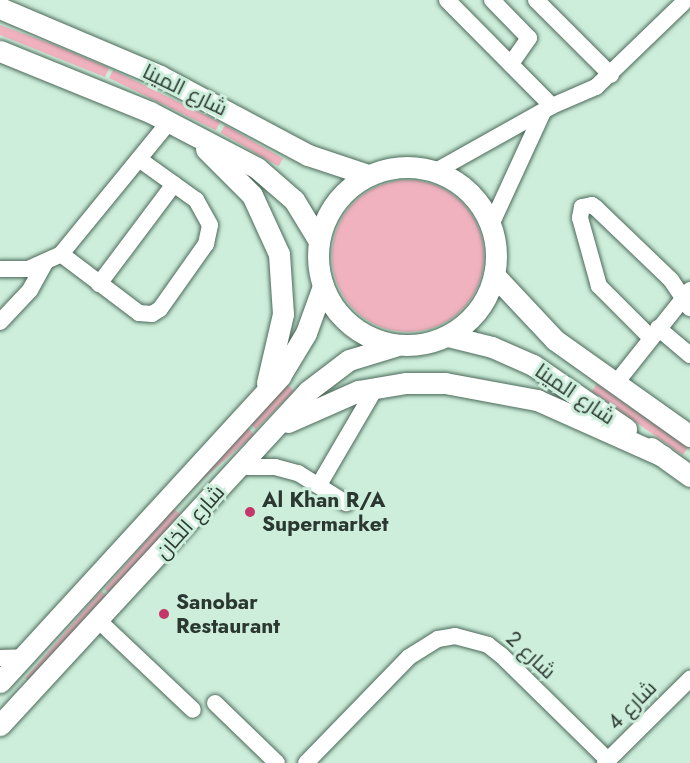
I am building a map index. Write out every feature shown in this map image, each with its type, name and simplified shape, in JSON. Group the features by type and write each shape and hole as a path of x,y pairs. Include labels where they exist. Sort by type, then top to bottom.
{"main road":[{"name":"شارع المينا","path":"0,8 170,81 308,155 368,175"},
{"name":"شارع المينا","path":"0,51 192,132 270,177 294,200 319,241"},
{"path":"192,132 252,195 279,254 284,296 281,331 261,399"},
{"path":"402,167 436,171 469,192 491,225 494,275 478,310 448,336 423,344 397,345 373,339 351,326 334,308 323,286 319,241 332,207 348,189 368,175 402,167"},
{"name":"شارع المينا","path":"494,275 548,333 690,436"},
{"name":"شارع الخان","path":"0,682 261,399 298,348 323,286"},
{"name":"شارع المينا","path":"448,336 492,347 533,365 573,389 690,476"},
{"name":"شارع الخان","path":"0,725 99,621 308,391 334,369 364,354 397,345"},
{"path":"266,438 324,403 375,387 445,383 510,393 561,409 663,456"}],"street":[{"path":"447,0 510,64 548,109"},
{"path":"492,0 529,38 510,64"},
{"path":"536,0 611,75"},
{"path":"436,171 548,109 579,97 611,75 683,3"},
{"path":"491,225 548,109"},
{"path":"0,269 28,269 61,254 169,122"},
{"path":"61,254 139,313 152,314 160,309 209,235 203,207 139,159"},
{"path":"99,284 174,184"},
{"path":"616,383 654,333 687,299 671,280 596,208 592,205 582,207 580,218 599,286 654,333 690,356"},
{"path":"0,322 30,290 45,263"},
{"path":"320,483 375,387"},
{"path":"240,467 275,467 320,483 346,503"},
{"path":"99,621 193,710"},
{"name":"شارع 2","path":"306,763 409,657 438,639 455,636 488,645 501,655 607,762"},
{"path":"0,658 24,657"},
{"name":"شارع 4","path":"607,762 690,679"},
{"path":"215,703 277,763"}],"shaded area":[{"path":"0,25 109,68 105,77 0,35"},
{"path":"113,70 220,122 216,130 109,78"},
{"path":"225,125 283,158 279,166 220,133"},
{"path":"408,180 437,186 462,202 478,227 484,256 478,285 462,310 437,326 408,332 379,326 354,310 338,285 332,256 338,227 354,202 379,186"},
{"path":"287,384 294,391 256,429 249,422"},
{"path":"597,384 688,448 683,455 592,391"},
{"path":"248,428 254,435 175,503 170,496"},
{"path":"174,509 181,515 111,595 104,589"},
{"path":"101,591 108,597 32,684 26,678"}],"place":[{"name":"Al Khan R/A Supermarket","path":"250,512"},
{"name":"Sanobar Restaurant","path":"164,614"}]}
